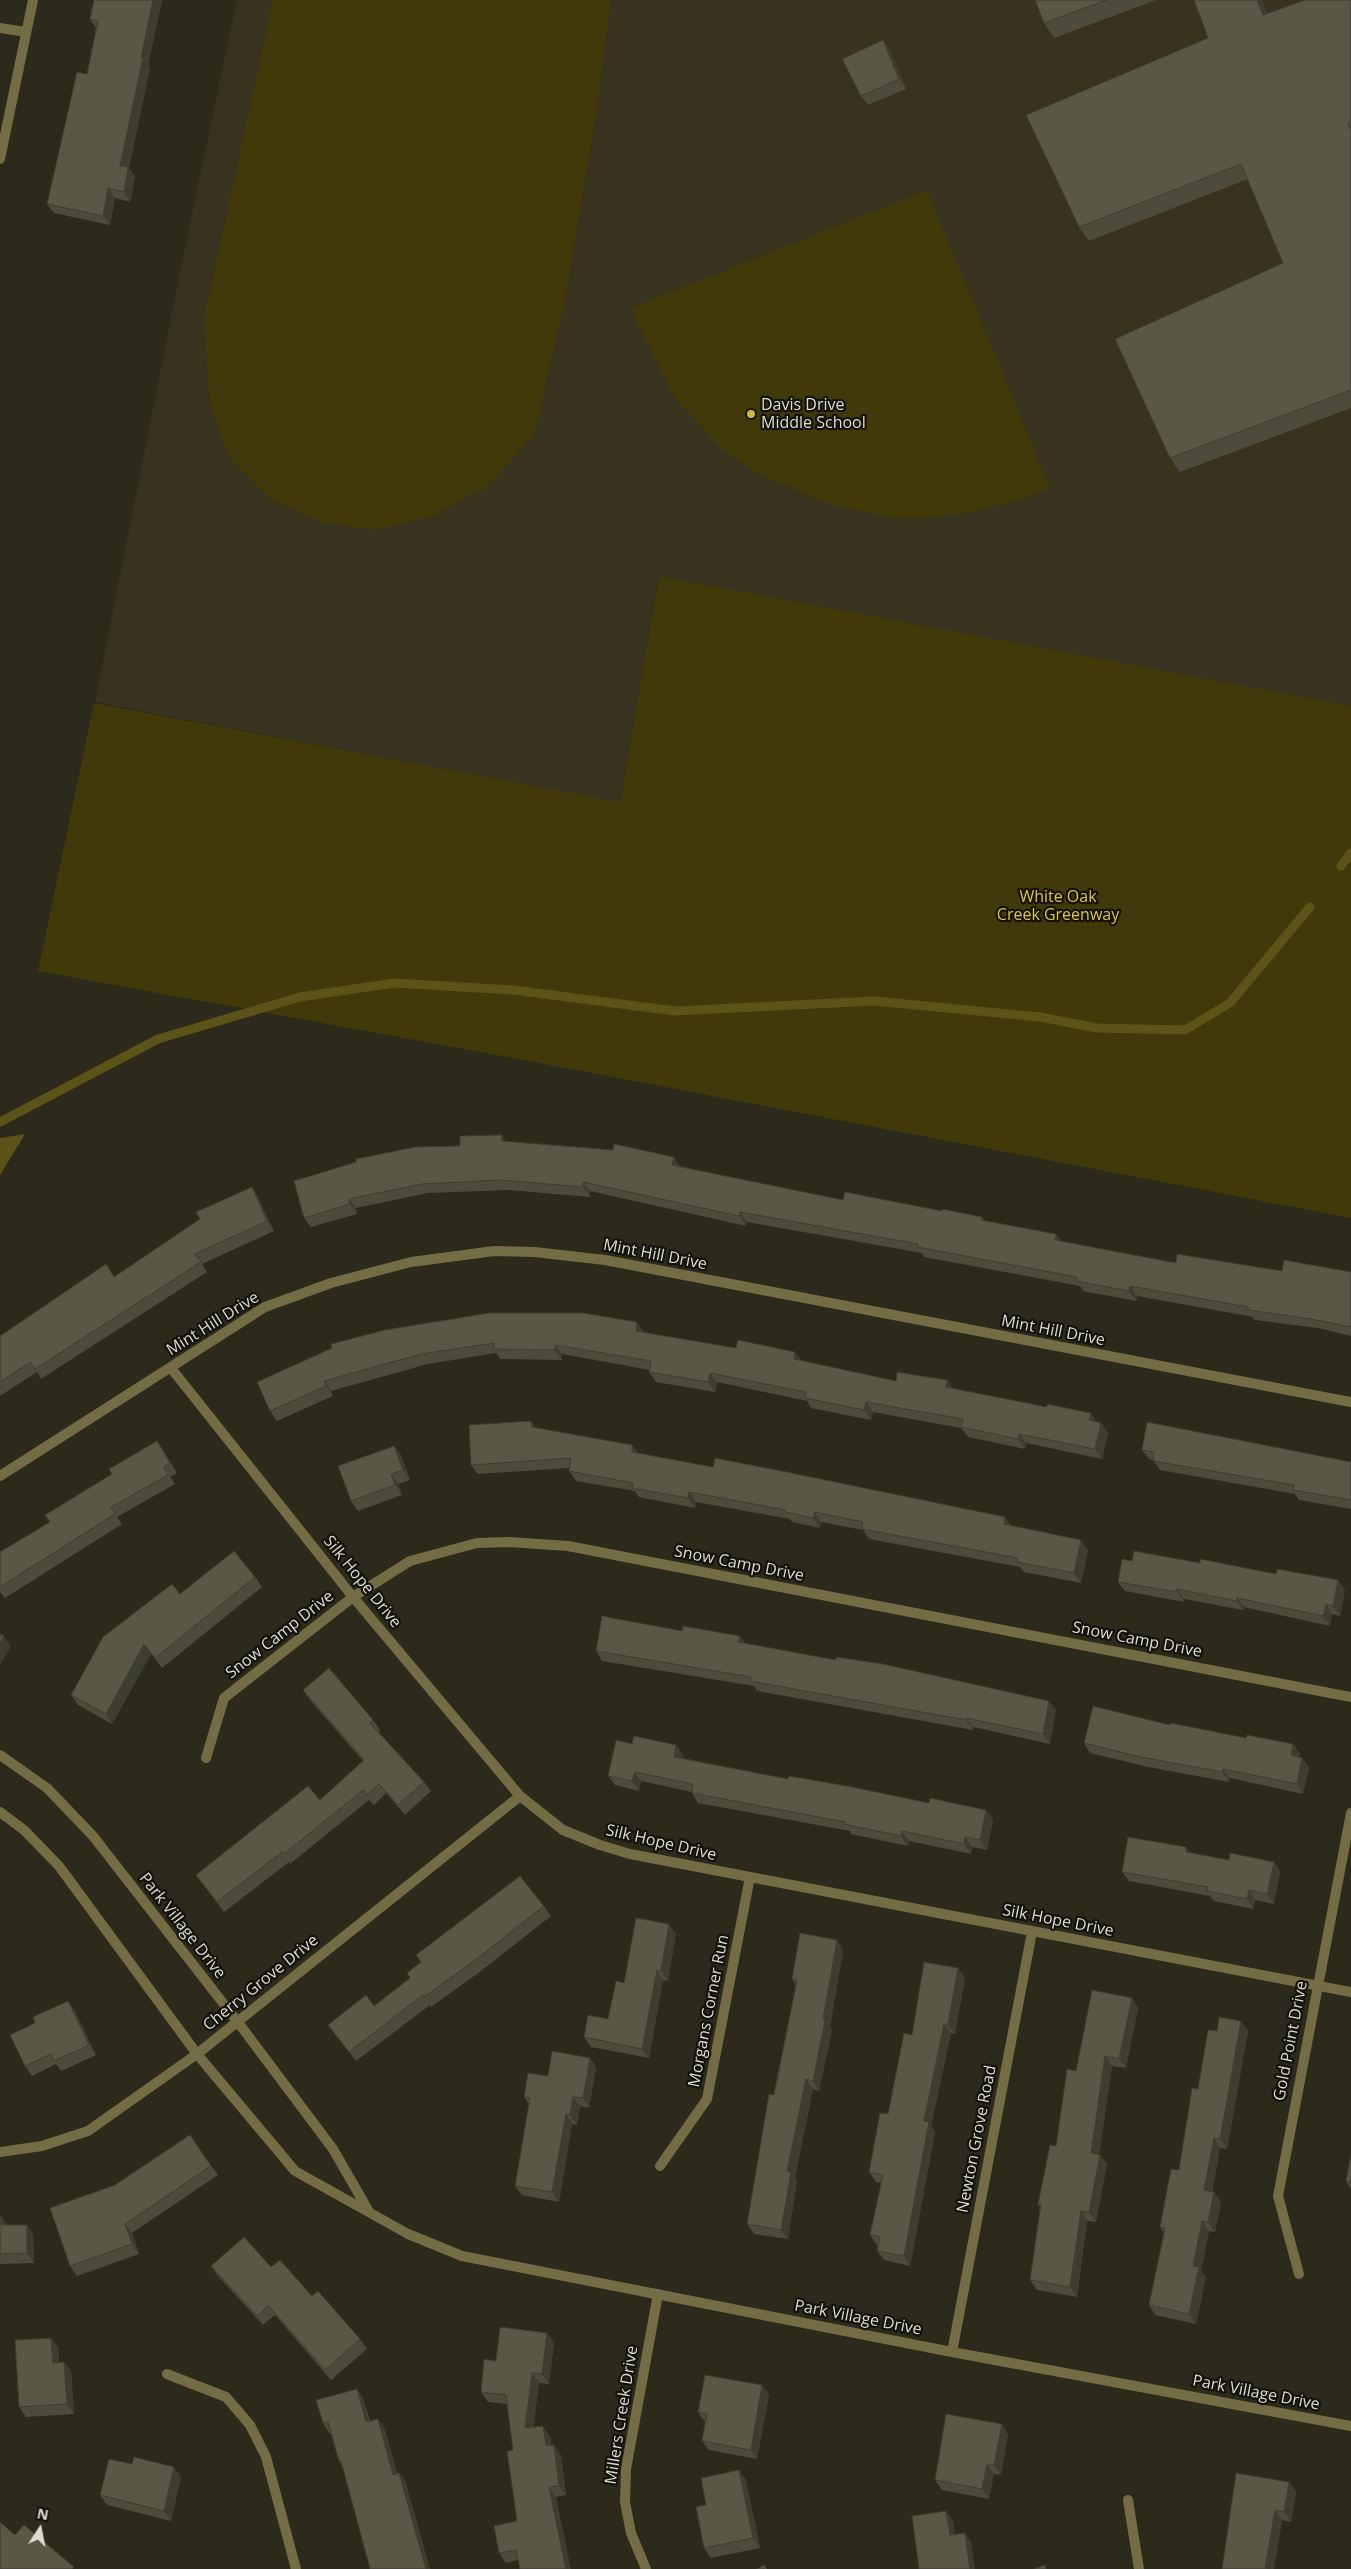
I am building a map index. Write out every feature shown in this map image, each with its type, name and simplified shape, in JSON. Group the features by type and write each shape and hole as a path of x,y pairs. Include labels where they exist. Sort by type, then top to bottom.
{"street":[{"path":"0,159 33,0"},
{"path":"0,28 26,32"},
{"name":"Mint Hill Drive","path":"0,1476 265,1307 312,1290 411,1262 494,1251 534,1252 605,1260 1351,1402"},
{"name":"Silk Hope Drive","path":"171,1368 353,1597 520,1796 563,1830 600,1845 630,1854 1351,1992"},
{"name":"Snow Camp Drive","path":"206,1758 224,1698 353,1597 410,1561 477,1543 509,1542 568,1546 1351,1697"},
{"name":"Park Village Drive","path":"0,1755 48,1788 73,1813 237,2021 333,2150 369,2211"},
{"name":"Cherry Grove Drive","path":"0,2152 42,2146 88,2131 197,2054 520,1796"},
{"name":"Park Village Drive","path":"0,1812 24,1830 59,1866 197,2054 295,2171 408,2234 462,2256 952,2352 1351,2426"},
{"name":"Gold Point Drive","path":"1299,2274 1278,2196 1351,1812"},
{"name":"Morgans Corner Run","path":"660,2166 697,2116 707,2099 750,1877"},
{"name":"Newton Grove Road","path":"952,2352 1032,1932"},
{"name":"Millers Creek Drive","path":"646,2569 631,2533 626,2510 626,2469 658,2294"},
{"path":"166,2374 226,2397 250,2425 266,2457 296,2569"},
{"path":"1128,2500 1139,2569"}],"shaded area":[{"name":"Davis Drive Middle School","path":"237,0 1351,0 1351,708 659,576 620,803 95,702 184,252"},
{"path":"25,1134 0,1175 0,1138"}],"green space":[{"path":"273,0 611,0 596,116 564,305 534,435 477,498 482,488 436,515 377,530 321,523 271,499 229,457 210,403 204,319"},
{"path":"927,190 1050,488 1024,499 961,514 924,518 897,518 830,505 759,474 723,450 674,397 630,308"},
{"name":"White Oak Creek Greenway","path":"659,576 1351,706 1351,1218 529,1061 38,971 94,703 620,802"}],"building":[{"path":"94,0 153,0 141,58 143,58 120,166 128,167 124,192 108,188 103,216 47,204 77,72 87,74 98,21 90,19"},
{"path":"1035,0 1107,0 1044,23"},
{"path":"1194,0 1257,0 1263,15 1305,0 1351,0 1351,121 1348,123 1351,131 1351,390 1170,458 1115,339 1283,263 1241,164 1079,227 1026,115 1208,38"},
{"path":"883,40 899,79 861,96 842,59"},
{"path":"502,1135 502,1141 613,1150 614,1144 674,1157 672,1165 843,1200 845,1192 942,1211 942,1209 982,1217 981,1220 1056,1234 1055,1240 1176,1263 1177,1254 1282,1271 1284,1260 1351,1272 1351,1327 1248,1310 1248,1307 1130,1286 1129,1291 1076,1281 1077,1277 917,1247 918,1244 740,1212 739,1216 583,1182 583,1187 502,1180 422,1184 349,1199 350,1204 304,1218 294,1181 356,1162 356,1159 415,1147 460,1146 460,1136"},
{"path":"252,1187 267,1221 195,1254 201,1262 35,1369 30,1362 0,1382 0,1336 106,1264 114,1277 200,1219 196,1212"},
{"path":"489,1313 583,1313 637,1322 636,1331 736,1348 738,1340 795,1352 794,1359 896,1381 897,1372 947,1380 946,1387 1047,1407 1047,1404 1091,1413 1089,1420 1101,1423 1095,1449 1019,1434 1018,1439 961,1427 963,1419 866,1402 864,1410 805,1398 806,1392 710,1373 708,1382 649,1372 651,1361 555,1345 555,1350 494,1349 494,1343 421,1354 324,1381 326,1386 270,1411 257,1382 332,1348 331,1344 385,1330"},
{"path":"531,1421 532,1427 632,1445 632,1452 713,1467 715,1458 1005,1517 1004,1524 1081,1540 1074,1573 1017,1562 1018,1558 862,1529 863,1522 815,1512 813,1518 785,1512 786,1510 689,1492 688,1498 632,1488 633,1483 569,1471 571,1458 471,1465 469,1425"},
{"path":"1147,1422 1351,1462 1351,1500 1293,1490 1294,1485 1153,1461 1154,1452 1142,1450"},
{"path":"157,1441 170,1463 164,1467 168,1475 111,1507 115,1514 0,1587 0,1552 50,1522 45,1515 112,1474 109,1469"},
{"path":"394,1446 403,1470 391,1474 395,1485 351,1501 338,1466"},
{"path":"234,1551 255,1577 155,1658 144,1644 106,1714 71,1695 103,1637 172,1584 180,1594"},
{"path":"1134,1551 1200,1563 1200,1559 1276,1574 1277,1569 1338,1580 1333,1606 1326,1604 1323,1616 1237,1598 1237,1601 1177,1589 1177,1592 1118,1582 1122,1559 1132,1561"},
{"path":"602,1616 682,1631 683,1626 740,1636 738,1642 836,1660 836,1657 883,1664 1049,1701 1043,1734 966,1718 966,1720 750,1681 751,1677 596,1651"},
{"path":"0,1634 4,1636 0,1644"},
{"path":"329,1668 373,1720 370,1723 424,1782 398,1805 379,1784 367,1795 363,1790 284,1854 282,1852 217,1902 196,1875 308,1786 320,1800 364,1760 303,1690"},
{"path":"1093,1706 1170,1725 1171,1723 1246,1738 1247,1735 1293,1744 1291,1755 1302,1758 1297,1784 1223,1769 1222,1772 1141,1757 1084,1743"},
{"path":"634,1736 676,1745 674,1757 788,1779 789,1776 852,1787 929,1803 930,1798 986,1810 980,1840 965,1837 964,1844 902,1831 901,1836 844,1824 845,1822 692,1793 693,1784 635,1772 632,1781 608,1776 616,1740 632,1744"},
{"path":"1128,1837 1186,1847 1186,1852 1229,1860 1230,1853 1274,1862 1267,1894 1249,1890 1247,1899 1207,1891 1208,1887 1122,1872"},
{"path":"520,1876 544,1906 474,1961 424,1997 423,1995 349,2052 328,2025 366,1995 374,2006 410,1978 407,1973 421,1962 416,1955"},
{"path":"636,1918 669,1924 661,1971 657,1970 642,2049 584,2037 588,2015 608,2019 616,1981 624,1983"},
{"path":"800,1933 837,1940 823,2019 825,2020 813,2081 806,2079 787,2171 791,2172 781,2230 747,2224 769,2094 774,2095 797,1980 792,1979"},
{"path":"924,1962 958,1968 948,2024 944,2024 924,2121 929,2122 904,2256 877,2251 880,2237 870,2235 883,2175 869,2172 880,2113 888,2114 904,2033 912,2035"},
{"path":"1092,1990 1132,1998 1119,2059 1105,2056 1091,2153 1100,2155 1089,2212 1081,2211 1070,2287 1030,2280 1041,2204 1038,2204 1050,2145 1056,2146 1067,2069 1076,2071"},
{"path":"68,2001 89,2045 54,2061 51,2054 25,2066 10,2035 35,2023 33,2017"},
{"path":"1219,2017 1241,2021 1220,2139 1214,2138 1204,2190 1214,2192 1208,2222 1202,2221 1193,2266 1199,2267 1189,2314 1149,2305 1165,2228 1160,2227 1171,2169 1179,2170 1192,2088 1198,2089 1208,2030 1217,2031"},
{"path":"552,2051 590,2058 583,2098 573,2097 570,2115 566,2114 552,2192 515,2186 530,2098 524,2097 528,2073 548,2076"},
{"path":"190,2135 211,2166 125,2224 132,2244 70,2266 50,2208 115,2185"},
{"path":"1351,2155 1351,2182 1346,2181"},
{"path":"0,2216 1,2225 27,2225 27,2253 0,2254"},
{"path":"244,2237 271,2267 280,2260 312,2296 318,2291 360,2339 325,2370 268,2305 257,2316 211,2266"},
{"path":"500,2327 547,2333 542,2374 532,2373 525,2428 543,2426 546,2446 554,2445 559,2486 549,2487 566,2569 520,2569 516,2550 499,2553 494,2526 517,2521 507,2451 513,2450 506,2395 481,2392 484,2359 496,2361"},
{"path":"51,2338 53,2363 64,2362 67,2404 19,2407 15,2340"},
{"path":"705,2375 762,2385 751,2450 702,2441 707,2414 698,2412"},
{"path":"357,2389 366,2422 378,2419 393,2475 399,2473 426,2569 370,2569 341,2461 339,2461 328,2422 323,2423 316,2400"},
{"path":"946,2414 1002,2424 994,2465 987,2464 982,2489 935,2480"},
{"path":"134,2457 174,2467 164,2511 100,2495 109,2459 132,2464"},
{"path":"739,2470 753,2538 704,2548 696,2507 706,2505 701,2478"},
{"path":"1236,2473 1289,2482 1284,2512 1275,2510 1265,2568 1271,2569 1222,2569"},
{"path":"946,2511 950,2535 965,2533 970,2569 919,2569 912,2516"},
{"path":"0,2522 15,2535 24,2525 74,2567 72,2569 0,2569"},
{"path":"764,2565 767,2569 757,2569"},
{"path":"1045,2565 1046,2569 1034,2569"}],"waterway":[{"path":"1341,866 1351,853"},
{"path":"0,1122 158,1039 300,997 394,983 513,990 675,1011 874,1001 1040,1017 1097,1028 1185,1030 1230,1003 1310,907"}],"place":[{"name":"Davis Drive Middle School","path":"751,414"}]}
